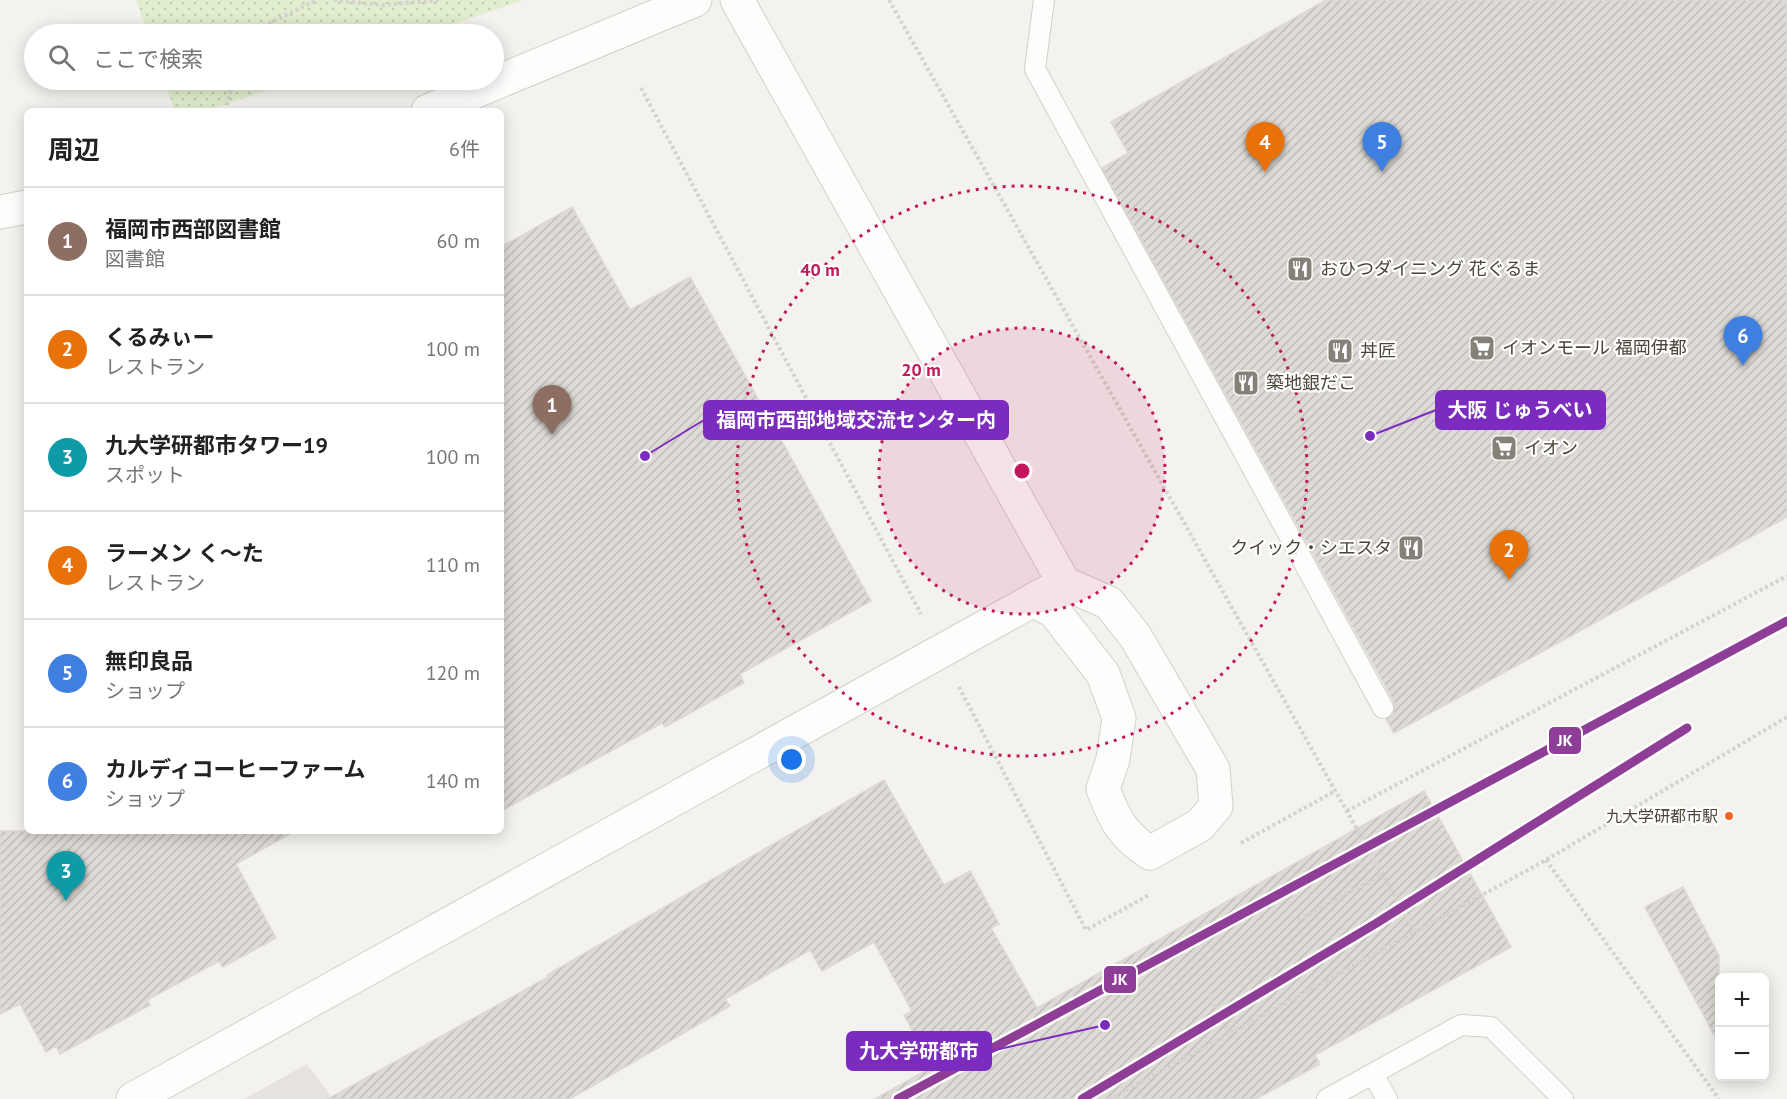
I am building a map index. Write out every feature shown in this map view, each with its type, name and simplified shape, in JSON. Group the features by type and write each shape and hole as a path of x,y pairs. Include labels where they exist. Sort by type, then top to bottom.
{"street":[{"path":"504,79 695,0"},
{"path":"737,0 1064,583 1109,603 1136,636 1213,769 1216,806 1200,825 1150,853 1129,839 1114,818 1103,789 1113,759 1119,718 1103,674 1054,611 1034,601"},
{"path":"435,108 479,90"},
{"path":"0,212 24,208"},
{"path":"133,1099 1064,583"}],"lane":[{"path":"1044,0 1035,69 1383,708"},
{"path":"1327,1099 1461,1025 1491,1027 1563,1099"},
{"path":"1373,1074 1388,1099"}],"path":[{"path":"268,24 317,0"},
{"path":"334,0 382,5 442,0"},
{"path":"889,0 1415,932"},
{"path":"641,88 1086,930 1158,890"},
{"path":"226,108 231,90"},
{"path":"1347,811 1787,576"},
{"path":"1110,1099 1546,860 1787,717"},
{"path":"1231,849 1335,790"},
{"path":"1546,860 1719,1099"},
{"path":"1298,920 1382,875"},
{"path":"1209,994 1230,1034"}],"green space":[{"path":"136,0 524,0 454,24 144,24"},
{"path":"168,90 268,90 215,108 174,108"}],"shaded area":[{"path":"307,1064 333,1099 244,1099"}],"building":[{"name":"イオンモール 福岡伊都","path":"1326,0 1787,0 1787,517 1394,733 1386,719 1393,714 1394,702 1102,168 1128,153 1111,122"},
{"path":"572,207 630,310 690,277 871,601 740,674 744,683 665,727 662,723 504,809 504,245"},
{"path":"884,780 944,885 970,871 999,924 991,928 1037,1008 1424,791 1511,947 1315,1055 1320,1064 1256,1099 875,1099 932,1067 904,1015 912,1011 874,942 822,971 810,950 725,999 730,1006 570,1099 328,1099 548,977 547,975"},
{"path":"0,831 24,831 24,834 290,834 236,864 276,938 223,967 219,961 147,1000 150,1005 60,1054 56,1046 46,1052 20,1004 0,1014"},
{"path":"1683,887 1719,956 1719,973 1715,973 1715,1037 1645,907"}],"transit line":[{"name":"JK","path":"898,1099 1787,621"},
{"name":"JK","path":"1082,1099 1375,924 1687,728"}],"place":[{"name":"ラーメン く〜た","path":"1265,172"},
{"name":"無印良品","path":"1382,172"},
{"name":"おひつダイニング 花ぐるま","path":"1300,269"},
{"name":"イオンモール 福岡伊都","path":"1482,348"},
{"name":"丼匠","path":"1340,351"},
{"name":"カルディコーヒーファーム","path":"1743,366"},
{"name":"築地銀だこ","path":"1246,383"},
{"name":"福岡市西部図書館","path":"552,435"},
{"name":"大阪 じゅうべい","path":"1370,436"},
{"name":"イオン","path":"1504,448"},
{"name":"福岡市西部地域交流センター内","path":"645,456"},
{"name":"クイック・シエスタ","path":"1411,548"},
{"name":"くるみぃー","path":"1509,580"},
{"name":"九大学研都市駅","path":"1729,816"},
{"name":"九大学研都市タワー19","path":"66,901"},
{"name":"九大学研都市","path":"1105,1025"}]}
